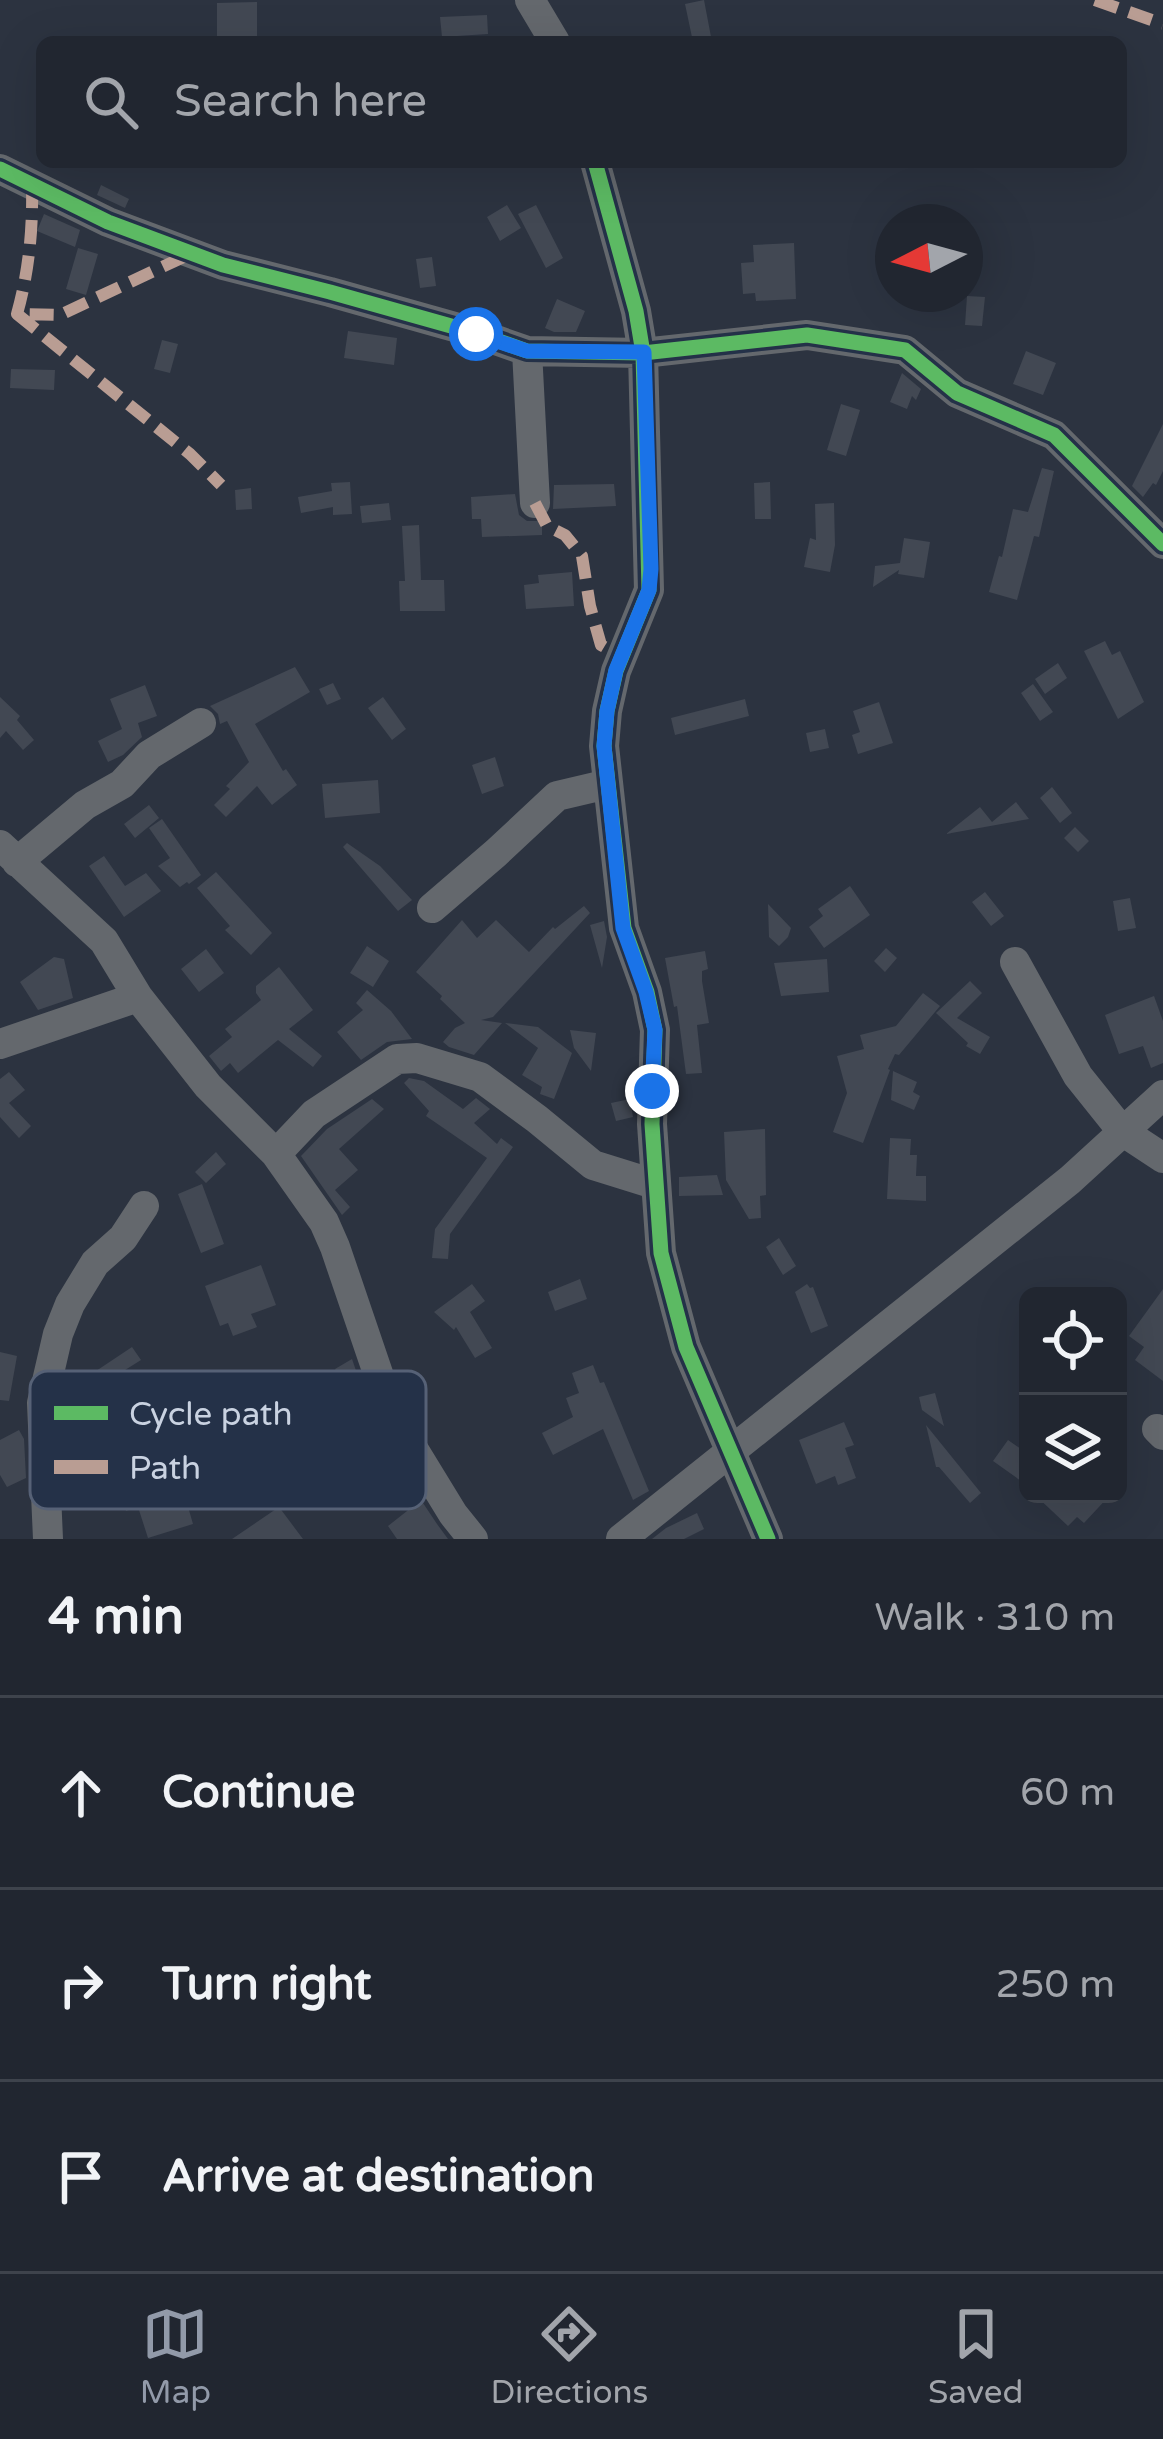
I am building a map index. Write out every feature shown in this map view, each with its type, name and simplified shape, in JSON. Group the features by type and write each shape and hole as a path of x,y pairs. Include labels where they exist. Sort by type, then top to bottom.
{"street":[{"path":"530,0 551,36"},
{"path":"597,168 644,352 649,590 616,670 604,746 623,928 655,1030 654,1184 661,1252 686,1347 768,1539"},
{"path":"0,169 108,222 223,265 527,351 644,352 807,335 905,350 957,393 1054,435 1163,544"},
{"path":"527,351 535,503"},
{"path":"201,723 149,755 122,784 8,853 104,941 138,998 208,1087 276,1154 324,1222 377,1371"},
{"path":"432,908 557,796 608,784"},
{"path":"1015,962 1078,1076 1122,1131 1163,1158"},
{"path":"0,1044 138,998"},
{"path":"276,1154 314,1114 397,1059 417,1058 480,1077 593,1166 654,1184"},
{"path":"621,1539 1070,1180 1163,1095"},
{"path":"49,1371 70,1304 95,1263 123,1238 144,1206"},
{"path":"426,1470 473,1539"},
{"path":"47,1509 48,1539"}],"building":[{"path":"704,0 711,36 692,36 685,4"},
{"path":"257,2 257,36 217,36 217,3"},
{"path":"487,15 488,34 442,36 440,17"},
{"path":"101,185 129,199 125,208 97,195"},
{"path":"507,205 521,228 500,241 487,217"},
{"path":"536,205 563,258 546,268 518,214"},
{"path":"44,214 80,230 75,247 37,231"},
{"path":"794,243 796,299 756,301 755,293 743,294 741,263 754,262 753,245"},
{"path":"78,248 98,254 86,295 66,289"},
{"path":"432,257 436,286 420,288 416,259"},
{"path":"985,297 982,326 965,325 966,312 983,312"},
{"path":"557,299 585,311 576,332 545,328"},
{"path":"348,331 397,338 394,365 344,358"},
{"path":"162,340 178,344 170,373 154,369"},
{"path":"1026,351 1056,363 1043,395 1013,384"},
{"path":"11,369 55,370 54,390 10,388"},
{"path":"902,373 921,389 907,409 890,402"},
{"path":"841,404 860,410 846,456 827,450"},
{"path":"1163,424 1163,471 1143,497 1132,486"},
{"path":"1042,468 1054,471 1039,537 1034,536 1017,600 989,592 1013,509 1028,512"},
{"path":"350,482 352,514 333,515 333,507 301,513 298,497 332,491 331,483"},
{"path":"770,482 771,519 755,519 754,483"},
{"path":"614,484 616,506 553,509 554,485"},
{"path":"251,488 252,509 236,510 235,490"},
{"path":"515,494 519,515 527,521 542,521 542,535 482,537 481,519 472,519 471,497"},
{"path":"389,503 391,520 362,523 360,506"},
{"path":"834,503 830,572 804,567 810,538 816,540 815,504"},
{"path":"419,525 421,580 444,580 445,611 400,611 399,581 405,581 402,526"},
{"path":"904,538 930,542 924,578 898,574 899,570 873,587 875,566 900,563"},
{"path":"572,572 574,606 526,609 524,585 539,583 538,575"},
{"path":"1105,641 1112,655 1120,651 1144,702 1118,719 1084,651"},
{"path":"1058,663 1067,678 1045,694 1035,679"},
{"path":"295,667 310,692 255,724 297,785 272,805 257,786 226,817 214,805 249,762 227,721 220,724 210,706"},
{"path":"333,683 341,699 327,705 319,689"},
{"path":"1033,684 1053,712 1040,721 1021,693"},
{"path":"145,685 157,716 138,723 142,737 108,762 98,741 122,729 110,699"},
{"path":"0,697 20,716 17,720 34,740 23,750 6,731 0,738"},
{"path":"383,697 406,729 392,740 368,708"},
{"path":"745,699 749,716 675,735 671,718"},
{"path":"879,702 893,743 858,754 852,735 860,732 853,711"},
{"path":"825,729 829,748 810,752 806,733"},
{"path":"495,757 504,786 482,794 472,765"},
{"path":"378,780 380,813 325,818 322,784"},
{"path":"1052,787 1072,813 1060,823 1040,798"},
{"path":"1016,802 1029,819 946,834 980,807 992,822"},
{"path":"149,805 159,818 135,838 124,824"},
{"path":"162,819 201,875 189,884 180,887 158,866 170,858 149,828"},
{"path":"1075,827 1089,841 1078,852 1064,838"},
{"path":"347,843 380,866 412,900 398,911 343,847"},
{"path":"104,856 125,886 146,873 161,891 124,917 89,866"},
{"path":"216,872 272,933 251,955 225,930 230,926 197,888"},
{"path":"850,886 870,915 824,948 809,927 823,916 818,909"},
{"path":"985,892 1004,916 991,926 972,902"},
{"path":"1130,898 1136,928 1118,931 1113,901"},
{"path":"768,904 791,928 779,946 769,937"},
{"path":"584,906 590,913 493,1017 481,1020 502,1023 474,1055 443,1042 465,1023 416,972 462,920 477,938 496,920 529,952 553,927"},
{"path":"604,921 607,937 602,968 590,925"},
{"path":"367,946 389,961 373,987 350,973"},
{"path":"886,948 897,958 885,972 874,961"},
{"path":"206,949 224,973 199,992 181,969"},
{"path":"705,951 708,969 702,971 702,981 709,1023 697,1025 702,1073 686,1074 665,958"},
{"path":"54,957 64,959 73,998 38,1010 20,982"},
{"path":"827,959 829,992 781,996 774,963"},
{"path":"279,967 313,1010 289,1029 322,1056 313,1067 278,1040 238,1073 230,1063 221,1071 209,1056 232,1037 225,1029 261,1000 256,986"},
{"path":"970,981 982,993 957,1018 990,1037 980,1054 966,1046 936,1013"},
{"path":"367,990 412,1039 387,1042 361,1060 337,1032 363,1010 356,1003"},
{"path":"923,993 940,1006 899,1055 895,1054 863,1143 833,1132 847,1093 837,1056 864,1049 860,1035 896,1026"},
{"path":"1154,996 1163,1021 1163,1063 1151,1068 1143,1046 1119,1054 1105,1015"},
{"path":"505,1023 538,1027 572,1053 554,1099 540,1094 542,1087 522,1075 538,1048"},
{"path":"570,1030 596,1033 591,1071 574,1048"},
{"path":"893,1071 917,1082 913,1092 920,1096 914,1110 891,1100"},
{"path":"9,1072 25,1090 9,1103 31,1126 19,1138 0,1117 0,1079"},
{"path":"409,1078 424,1081 463,1109 476,1098 490,1109 474,1123 497,1144 501,1138 513,1147 450,1234 448,1259 432,1258 435,1229 487,1158 426,1116 429,1111 404,1083"},
{"path":"372,1099 384,1109 339,1149 358,1170 335,1190 350,1207 342,1215 301,1156 327,1129"},
{"path":"630,1099 633,1117 616,1121 611,1103"},
{"path":"765,1129 766,1195 760,1196 761,1218 749,1219 726,1180 724,1132"},
{"path":"890,1138 911,1139 910,1155 917,1155 916,1176 926,1176 926,1201 887,1199"},
{"path":"216,1152 226,1164 206,1183 195,1172"},
{"path":"717,1175 723,1195 679,1196 679,1177"},
{"path":"202,1184 224,1244 201,1253 178,1194"},
{"path":"779,1238 796,1266 783,1275 766,1247"},
{"path":"261,1265 276,1305 251,1314 257,1327 233,1336 228,1323 220,1326 205,1286"},
{"path":"580,1279 587,1299 555,1311 548,1292"},
{"path":"472,1284 485,1301 470,1312 492,1348 475,1358 456,1327 454,1330 434,1312"},
{"path":"807,1284 813,1287 828,1326 811,1333 795,1292"},
{"path":"1163,1289 1163,1381 1135,1360 1144,1347 1129,1336"},
{"path":"132,1347 141,1360 123,1371 96,1371"},
{"path":"0,1352 17,1356 9,1401 0,1400"},
{"path":"352,1359 356,1371 336,1371"},
{"path":"593,1365 649,1491 633,1500 603,1429 553,1455 542,1433 573,1417 566,1398 579,1393 572,1373"},
{"path":"935,1393 944,1426 922,1410 919,1397"},
{"path":"844,1422 854,1445 845,1448 856,1478 838,1485 835,1476 816,1484 799,1440"},
{"path":"926,1425 981,1493 970,1503 936,1467"},
{"path":"19,1430 24,1439 26,1478 7,1487 0,1475 0,1440"},
{"path":"1008,1440 1019,1448 1019,1480 993,1461"},
{"path":"1044,1503 1103,1503 1084,1523 1077,1517 1068,1526"},
{"path":"426,1507 448,1539 397,1539 388,1526 410,1509"},
{"path":"139,1509 189,1509 193,1524 148,1538"},
{"path":"280,1509 303,1539 232,1539"},
{"path":"697,1513 704,1529 684,1539 652,1539 666,1528"}],"marked path":[{"path":"1095,0 1163,24"},
{"path":"32,184 29,250 17,314 60,315 192,253"},
{"path":"17,314 190,454 221,485"},
{"path":"535,503 547,526 565,535 582,556 601,645 621,657"}],"cycle path":[{"path":"597,168 643,353 649,590 616,671 604,746 624,928 655,1030 652,1124 661,1253 686,1347 768,1539"},
{"path":"0,169 108,222 223,265 527,351 643,353 807,335 905,350 957,393 1054,435 1163,544"}],"route":[{"path":"476,334 527,351 644,352 649,590 616,670 604,746 623,928 655,1030 652,1091"}]}
